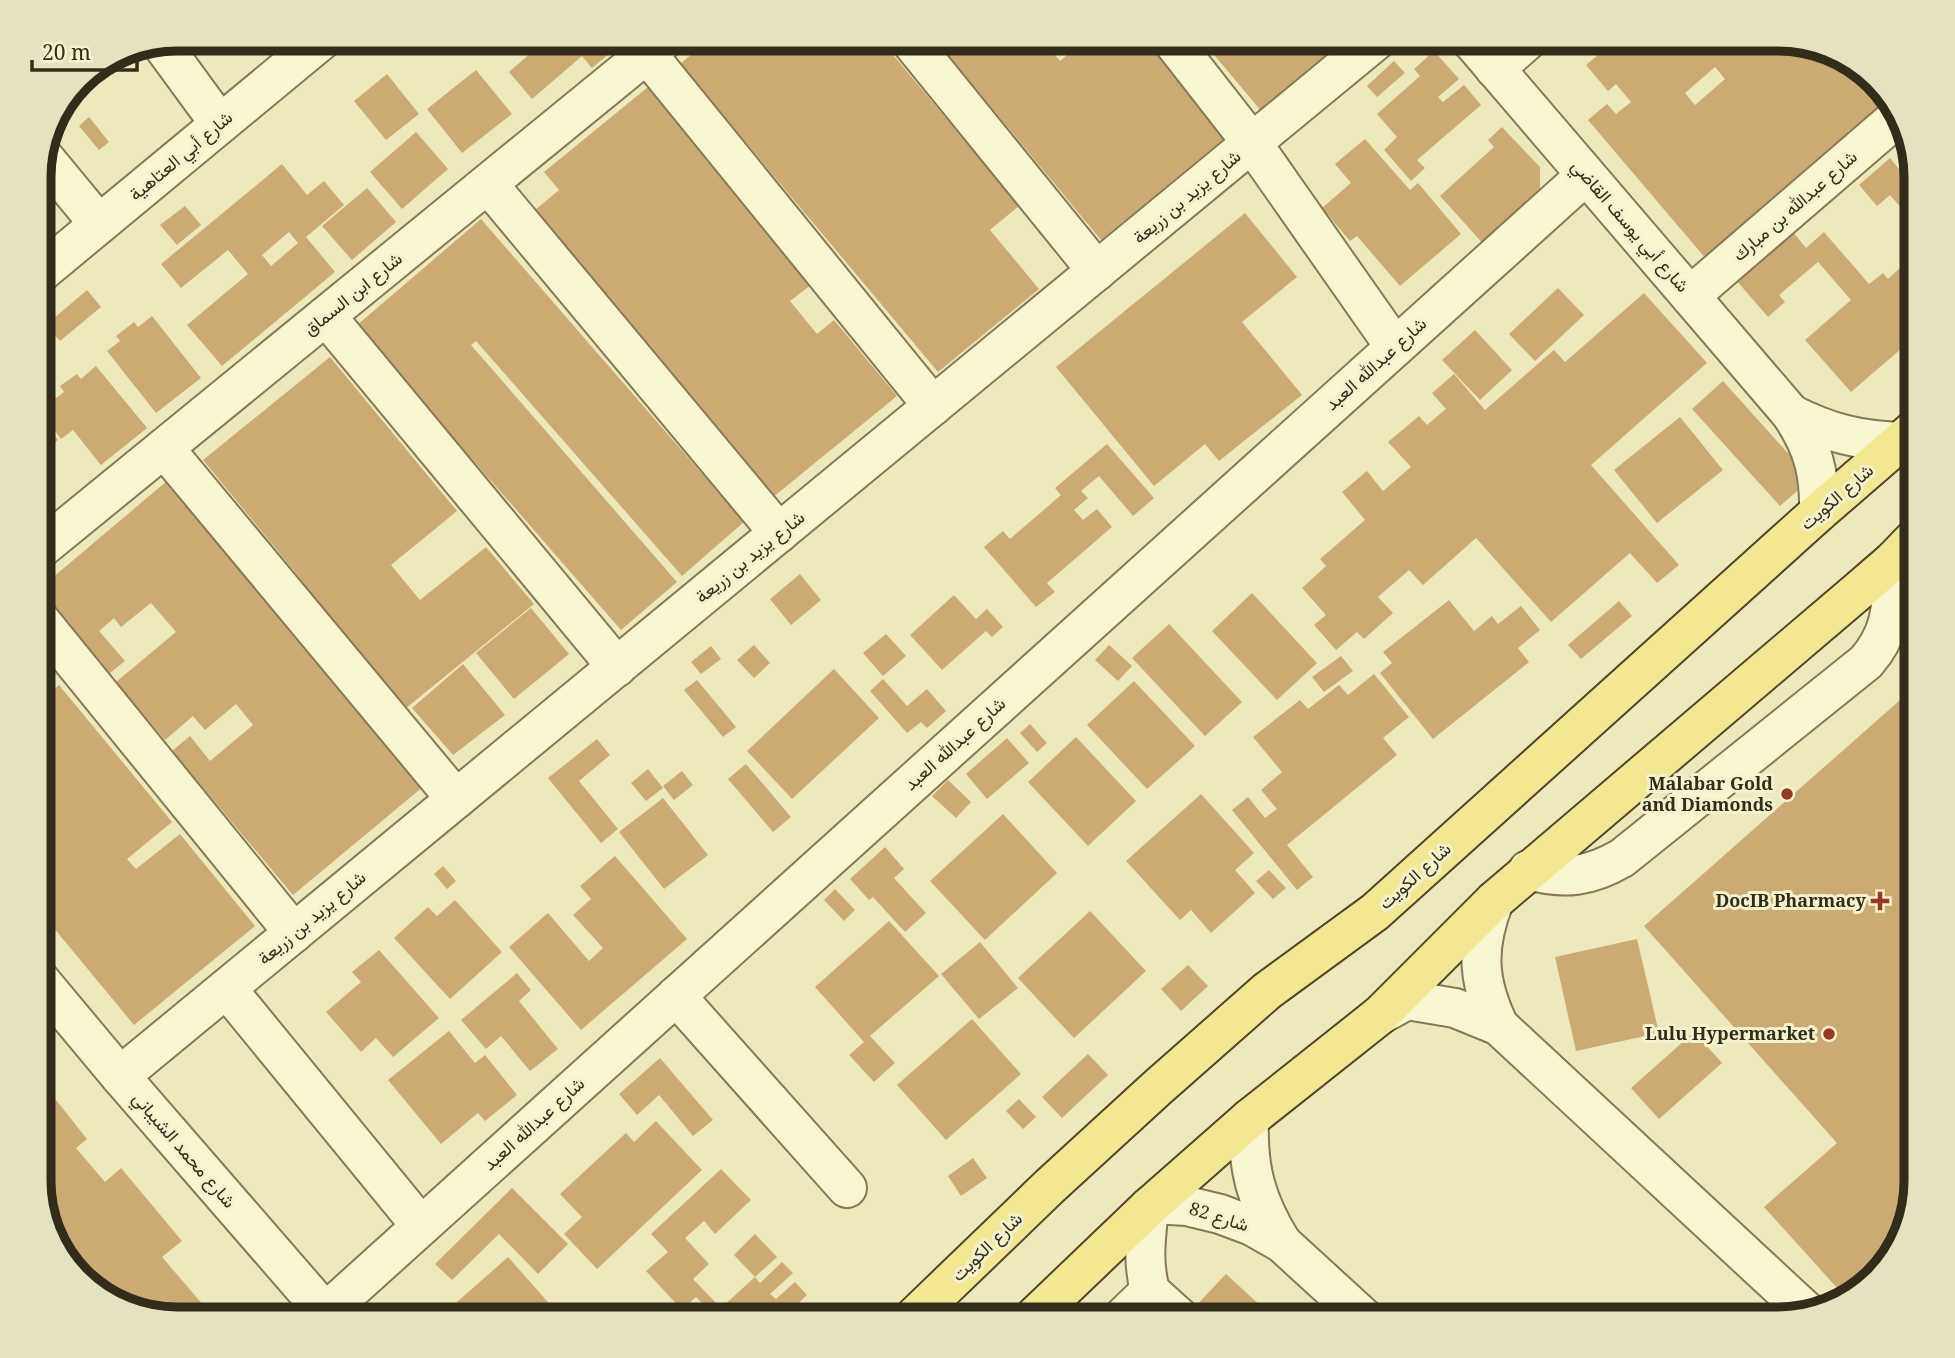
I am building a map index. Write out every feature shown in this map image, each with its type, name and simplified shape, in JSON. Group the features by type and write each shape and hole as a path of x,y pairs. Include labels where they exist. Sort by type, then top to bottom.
{"main road":[{"name":"شارع الكويت","path":"925,1307 1177,1070 1267,991 1375,912 1904,438"},
{"path":"1045,1307 1151,1205 1249,1119 1380,1015 1528,870 1904,549"}],"street":[{"path":"167,51 220,124"},
{"name":"شارع أبي العتاهية","path":"51,264 308,51"},
{"name":"شارع ابن السماق","path":"51,540 651,51"},
{"path":"661,51 933,406"},
{"path":"919,51 1097,271"},
{"path":"1180,51 1252,143 1395,347"},
{"name":"شارع يزيد بن زريعة","path":"120,1076 1363,51"},
{"name":"شارع أبي يوسف القاضي","path":"1479,51 1791,414 1812,450 1820,491 1819,512"},
{"path":"1495,69 1515,51"},
{"name":"شارع عبدالله بن مبارك","path":"1690,296 1892,122"},
{"path":"51,166 99,224"},
{"name":"شارع عبدالله العبد","path":"337,1307 421,1226 1586,175"},
{"path":"488,184 779,533"},
{"path":"326,316 617,667"},
{"name":"شارع أبي يوسف القاضي","path":"1791,414 1817,427 1871,441 1904,436"},
{"path":"164,448 456,799"},
{"path":"1528,870 1547,876 1567,877 1605,868 1622,858 1866,662 1885,636 1904,552"},
{"path":"51,634 294,933"},
{"path":"1494,901 1485,925 1481,951 1482,977 1488,1003 1499,1026"},
{"path":"227,989 421,1226"},
{"name":"شارع محمد الشيباني","path":"51,993 320,1307"},
{"path":"676,996 847,1188"},
{"path":"1380,1015 1407,1000 1455,1008 1499,1026 1800,1305"},
{"name":"شارع 82","path":"1249,1119 1248,1145 1254,1184 1268,1221 1282,1243"},
{"path":"1151,1205 1144,1251 1145,1271 1150,1291 1167,1307"},
{"name":"شارع 82","path":"1151,1205 1187,1206 1252,1226 1282,1243 1351,1307"},
{"path":"1134,1307 1150,1291"}],"building":[{"path":"533,51 611,52 592,68 582,56 532,99 509,72"},
{"path":"696,51 890,51 1019,206 990,230 1039,289 938,372 680,64"},
{"path":"945,51 1052,51 1060,61 1072,51 1156,51 1226,137 1101,240"},
{"path":"1211,51 1334,51 1262,112"},
{"path":"1434,51 1459,79 1438,97 1443,102 1464,85 1481,105 1417,160 1425,168 1411,181 1384,150 1397,137 1377,114 1420,76 1414,69"},
{"path":"1603,51 1795,52 1827,60 1848,72 1873,94 1885,110 1707,260 1588,120 1607,104 1616,114 1631,102 1616,84 1608,91 1586,65","holes":["1715,67 1725,79 1695,105 1685,93"]},
{"path":"1394,61 1405,73 1377,97 1367,86"},
{"path":"476,70 512,114 462,153 427,109"},
{"path":"387,74 419,114 386,140 354,101"},
{"path":"648,87 811,285 790,301 817,334 834,320 897,396 772,498 535,210 559,190 544,172"},
{"path":"89,117 109,142 99,150 79,126"},
{"path":"1502,127 1540,167 1540,203 1487,248 1440,196 1494,147 1488,140"},
{"path":"416,132 448,169 402,209 370,172"},
{"path":"1365,139 1410,190 1418,183 1461,234 1400,286 1357,236 1350,241 1322,208 1351,183 1335,164"},
{"path":"1890,158 1904,175 1904,211 1890,195 1877,206 1859,185"},
{"path":"282,164 307,195 324,181 344,205 306,237 335,272 222,366 187,325 248,274 228,250 181,288 161,264","holes":["289,232 298,243 271,266 262,255"]},
{"path":"367,188 396,222 352,260 322,226"},
{"path":"185,206 201,225 177,245 160,225"},
{"path":"1245,213 1297,277 1242,322 1302,395 1219,461 1205,444 1154,486 1056,367"},
{"path":"481,219 744,522 682,576 476,341 471,345 677,582 621,630 356,326"},
{"path":"1793,232 1806,248 1824,232 1869,284 1883,273 1888,279 1900,268 1904,273 1904,346 1851,392 1805,340 1851,300 1818,262 1779,295 1785,302 1768,317 1736,280"},
{"path":"1558,288 1584,315 1535,361 1509,334"},
{"path":"87,290 101,307 60,341 51,331 51,321"},
{"path":"1644,293 1707,363 1591,465 1679,565 1657,583 1630,553 1551,622 1476,538 1423,585 1409,570 1378,597 1393,613 1364,639 1357,632 1336,650 1314,625 1326,615 1302,588 1326,566 1320,559 1365,520 1342,492 1367,471 1383,491 1411,467 1388,442 1419,416 1427,425 1446,409 1432,393 1454,374 1485,410 1554,350 1565,362"},
{"path":"152,316 201,378 156,413 107,351 120,341 116,336 134,322 138,327"},
{"path":"1475,330 1512,370 1480,400 1442,360"},
{"path":"330,357 457,511 391,565 420,600 486,547 534,604 405,709 295,590 304,583 203,460"},
{"path":"96,366 147,428 101,465 73,430 61,439 51,426 51,402 64,392 60,386 77,374 81,379"},
{"path":"1723,381 1811,479 1780,506 1692,409"},
{"path":"1680,417 1723,470 1657,523 1614,470"},
{"path":"51,431 58,440 51,446"},
{"path":"1107,444 1154,498 1133,516 1099,476 1081,491 1088,498 1074,510 1083,520 1097,509 1112,527 1047,583 1055,592 1036,607 984,547 1003,531 1010,539 1061,495 1055,488"},
{"path":"167,481 424,786 293,895 172,751 190,736 210,761 253,725 236,704 205,730 193,716 165,740 116,682 176,632 151,603 121,627 114,618 99,631 125,661 110,673 51,603 51,579"},
{"path":"800,574 821,600 791,625 770,599"},
{"path":"1252,593 1317,663 1277,700 1212,631"},
{"path":"954,595 976,619 987,609 1003,627 992,637 986,631 942,670 910,635"},
{"path":"1449,600 1474,631 1492,616 1498,624 1521,606 1540,630 1518,648 1529,662 1433,739 1380,673 1392,663 1383,652"},
{"path":"1619,601 1632,616 1581,659 1568,645"},
{"path":"531,608 569,654 514,699 476,653"},
{"path":"1169,624 1242,702 1205,736 1132,658"},
{"path":"886,634 906,656 883,676 863,653"},
{"path":"754,645 770,663 754,678 737,660"},
{"path":"1109,645 1132,666 1118,681 1095,660"},
{"path":"711,646 721,659 701,674 691,662"},
{"path":"1341,656 1353,671 1324,692 1312,677"},
{"path":"463,664 505,715 453,755 412,708"},
{"path":"834,669 879,718 792,799 747,751"},
{"path":"1374,674 1409,717 1383,738 1397,755 1287,845 1313,877 1297,890 1232,810 1248,797 1265,818 1277,809 1261,790 1282,772 1253,737 1300,700 1308,709 1339,685 1348,695"},
{"path":"883,679 907,706 927,689 946,711 927,728 921,722 907,733 870,691"},
{"path":"697,680 736,727 723,737 684,690"},
{"path":"1134,681 1195,746 1147,789 1087,725"},
{"path":"59,685 172,822 127,859 136,869 180,834 255,926 134,1025 51,925 51,692"},
{"name":"Lulu Hypermarket","path":"1904,697 1903,1198 1898,1222 1883,1251 1861,1276 1840,1291 1764,1207 1837,1143 1644,926"},
{"path":"1030,724 1047,743 1037,752 1020,733"},
{"path":"1076,737 1136,801 1088,846 1028,782"},
{"path":"1007,738 1029,763 987,799 966,774"},
{"path":"597,739 610,755 579,781 618,829 601,843 548,778"},
{"path":"746,764 791,817 773,832 728,779"},
{"path":"648,769 663,788 646,801 631,783"},
{"path":"682,771 693,785 674,800 663,786"},
{"path":"948,780 971,802 956,818 932,796"},
{"path":"1201,794 1254,853 1235,870 1255,893 1211,933 1191,910 1180,920 1126,861"},
{"path":"663,798 708,855 664,889 619,832"},
{"path":"1003,814 1057,873 985,940 930,881"},
{"path":"885,847 904,869 894,878 926,913 905,932 873,897 869,900 850,879"},
{"path":"615,856 687,939 581,1030 509,947 548,913 589,961 603,948 573,915 591,899 580,886"},
{"path":"443,866 456,881 447,889 434,874"},
{"path":"1269,870 1286,888 1273,899 1256,881"},
{"path":"835,889 855,910 844,921 824,900"},
{"path":"455,900 502,952 450,999 394,938 428,907 437,916"},
{"path":"1090,911 1146,971 1074,1038 1018,978"},
{"path":"889,921 939,976 870,1036 895,1063 874,1082 849,1055 864,1042 815,987"},
{"path":"1637,939 1659,1033 1576,1051 1555,957"},
{"path":"980,942 1018,988 979,1019 941,974"},
{"path":"379,950 439,1018 393,1057 376,1038 361,1052 326,1012 361,982 352,972"},
{"path":"1188,965 1208,986 1181,1011 1161,989"},
{"path":"517,973 531,990 519,1001 558,1049 530,1071 501,1036 486,1049 461,1020"},
{"path":"972,1019 1021,1074 946,1140 897,1085"},
{"path":"449,1031 475,1063 485,1055 517,1095 485,1121 478,1113 441,1144 388,1080"},
{"path":"1694,1032 1722,1063 1659,1119 1631,1088"},
{"path":"1088,1054 1108,1075 1062,1118 1042,1097"},
{"path":"660,1058 713,1120 693,1136 659,1095 637,1115 619,1094"},
{"path":"1019,1099 1036,1117 1023,1129 1006,1111"},
{"path":"56,1100 87,1139 76,1148 105,1182 121,1168 182,1241 162,1257 205,1307 160,1306 136,1301 107,1286 77,1258 60,1230 53,1206 51,1104"},
{"path":"656,1121 702,1170 597,1269 564,1234 582,1217 560,1194 626,1133 634,1142"},
{"path":"973,1158 987,1178 961,1196 948,1176"},
{"path":"721,1169 751,1200 715,1234 704,1221 685,1238 709,1264 693,1279 720,1307 702,1307 704,1305 696,1297 685,1307 679,1307 646,1271 668,1252 651,1234"},
{"path":"512,1188 568,1244 538,1274 499,1234 452,1280 435,1264"},
{"path":"755,1234 777,1257 755,1277 734,1255"},
{"path":"508,1257 552,1307 462,1307 457,1302"},
{"path":"782,1262 793,1273 770,1294 776,1299 795,1282 807,1295 794,1307 722,1307 755,1277 760,1283"},
{"path":"1226,1274 1262,1307 1195,1307"}],"place":[{"name":"Malabar Gold and Diamonds","path":"1787,794"},
{"name":"DocIB Pharmacy","path":"1880,901"},
{"name":"Lulu Hypermarket","path":"1829,1034"}]}
